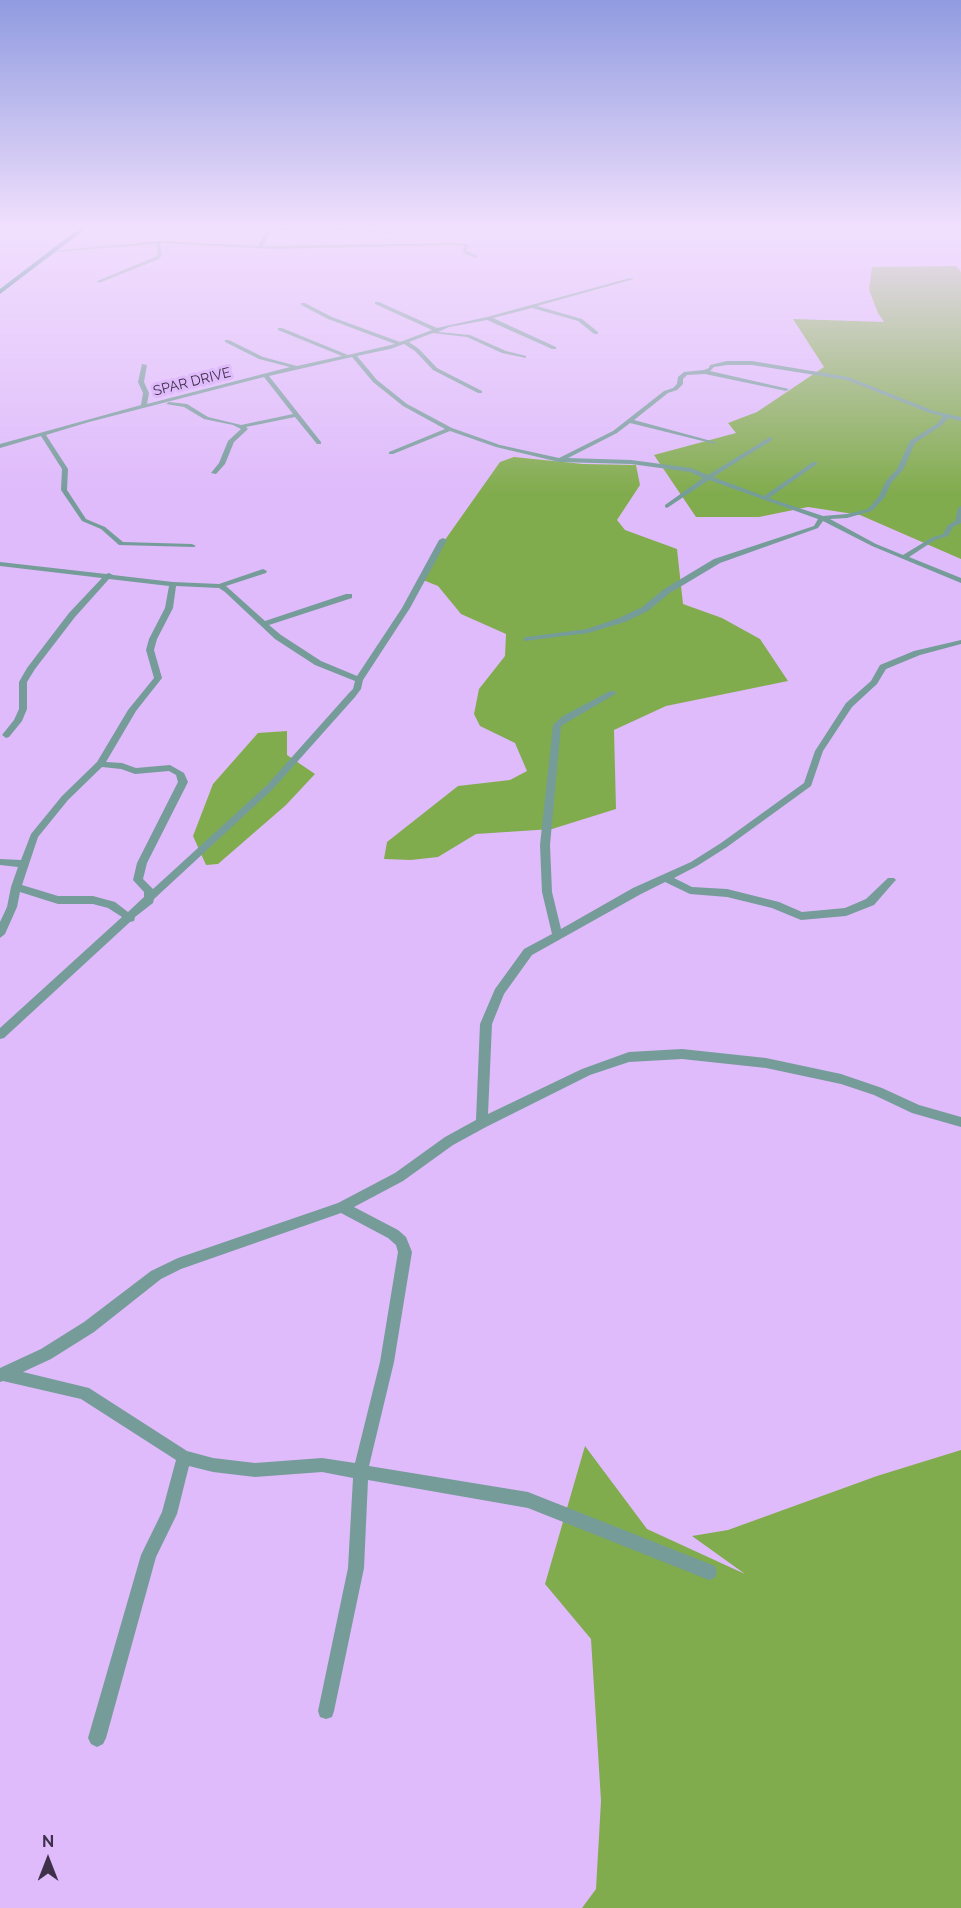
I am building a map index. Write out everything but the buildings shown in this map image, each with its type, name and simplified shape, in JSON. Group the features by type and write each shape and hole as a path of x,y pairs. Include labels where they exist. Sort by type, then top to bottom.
{"street":[{"path":"326,316 417,350 435,369 480,392"},
{"path":"404,316 434,331 468,336 504,352 524,357"},
{"name":"SPAR DRIVE","path":"0,446 298,367 403,344 434,331 495,316"},
{"path":"566,316 580,320 596,333"},
{"path":"488,318 554,348"},
{"path":"280,329 350,356 375,381 405,405 450,429 498,446 559,460 659,465 691,470 710,476 728,486 822,518 874,545 906,556 961,581"},
{"path":"227,341 261,358 298,367"},
{"path":"705,372 718,364 752,363 848,379 946,416 961,419"},
{"path":"144,365 141,382 146,393 144,406"},
{"path":"559,460 615,432 666,392 675,389 680,384 680,378 686,373 705,372 786,389"},
{"path":"266,376 319,443"},
{"path":"160,403 185,405 206,418 242,426 297,415"},
{"path":"527,639 588,631 622,620 645,609 667,591 717,561 816,526 822,518 847,516 870,510 882,497 888,482 900,470 912,441 940,424 946,416"},
{"path":"630,421 713,443"},
{"path":"214,473 222,464 231,441 245,429 242,426"},
{"path":"391,453 450,429"},
{"path":"43,435 65,469 64,490 84,520 103,528 121,544 192,546"},
{"path":"668,506 710,476 770,439"},
{"path":"765,498 815,463"},
{"path":"906,556 933,539 946,535 950,526 960,518 961,508"},
{"path":"0,1035 270,787 357,689 359,680 406,609 443,540"},
{"path":"0,564 173,584 220,586 262,571"},
{"path":"6,735 18,721 23,709 23,682 32,668 72,615 109,575"},
{"path":"0,934 12,906 16,887 34,836 48,818 100,764 132,710 158,678 150,650 153,639 169,608 173,584"},
{"path":"220,586 228,590 278,637 318,663 359,680"},
{"path":"264,624 349,596"},
{"path":"482,1123 486,1024 499,992 528,952 724,845 807,784 819,751 849,705 874,682 883,667 917,653 958,646"},
{"path":"558,936 547,892 545,845 557,725 613,693"},
{"path":"100,764 122,766 135,771 170,768 180,772 183,782 142,863 138,880 149,891 149,900"},
{"path":"0,862 24,864"},
{"path":"666,878 690,890 727,893 775,905 801,916 846,912 870,902 891,880"},
{"path":"16,887 58,900 93,900 111,905 129,918"},
{"path":"2,1375 46,1354 89,1327 156,1275 178,1264 342,1207 399,1177 449,1142 482,1123 586,1072 618,1060 645,1054 682,1054 766,1063 841,1079 878,1091 916,1109 961,1122"},
{"path":"326,1711 356,1568 361,1470 387,1362 405,1252 401,1241 393,1234 342,1207"},
{"path":"2,1375 84,1393 184,1457 213,1465 255,1470 322,1465 528,1500 710,1572"},
{"path":"97,1738 149,1556 169,1514 184,1457"}],"green space":[{"path":"880,316 961,316 961,559 860,515 808,507 759,517 696,517 654,455 736,433 728,423 757,412 824,367 793,319 884,322"},
{"path":"514,457 583,464 636,465 640,485 617,520 625,530 677,549 683,604 722,618 760,639 788,681 666,706 614,730 616,809 552,829 476,834 438,857 411,860 384,859 387,842 458,786 510,780 527,771 515,743 480,726 474,714 479,689 505,656 506,634 461,614 438,586 423,580 423,571 500,462"},
{"path":"287,731 287,755 315,774 286,805 218,864 206,865 193,836 213,784 258,733"},
{"path":"585,1446 647,1529 745,1574 692,1536 728,1530 877,1476 961,1450 961,1908 582,1908 596,1889 601,1801 591,1639 545,1584"}]}
